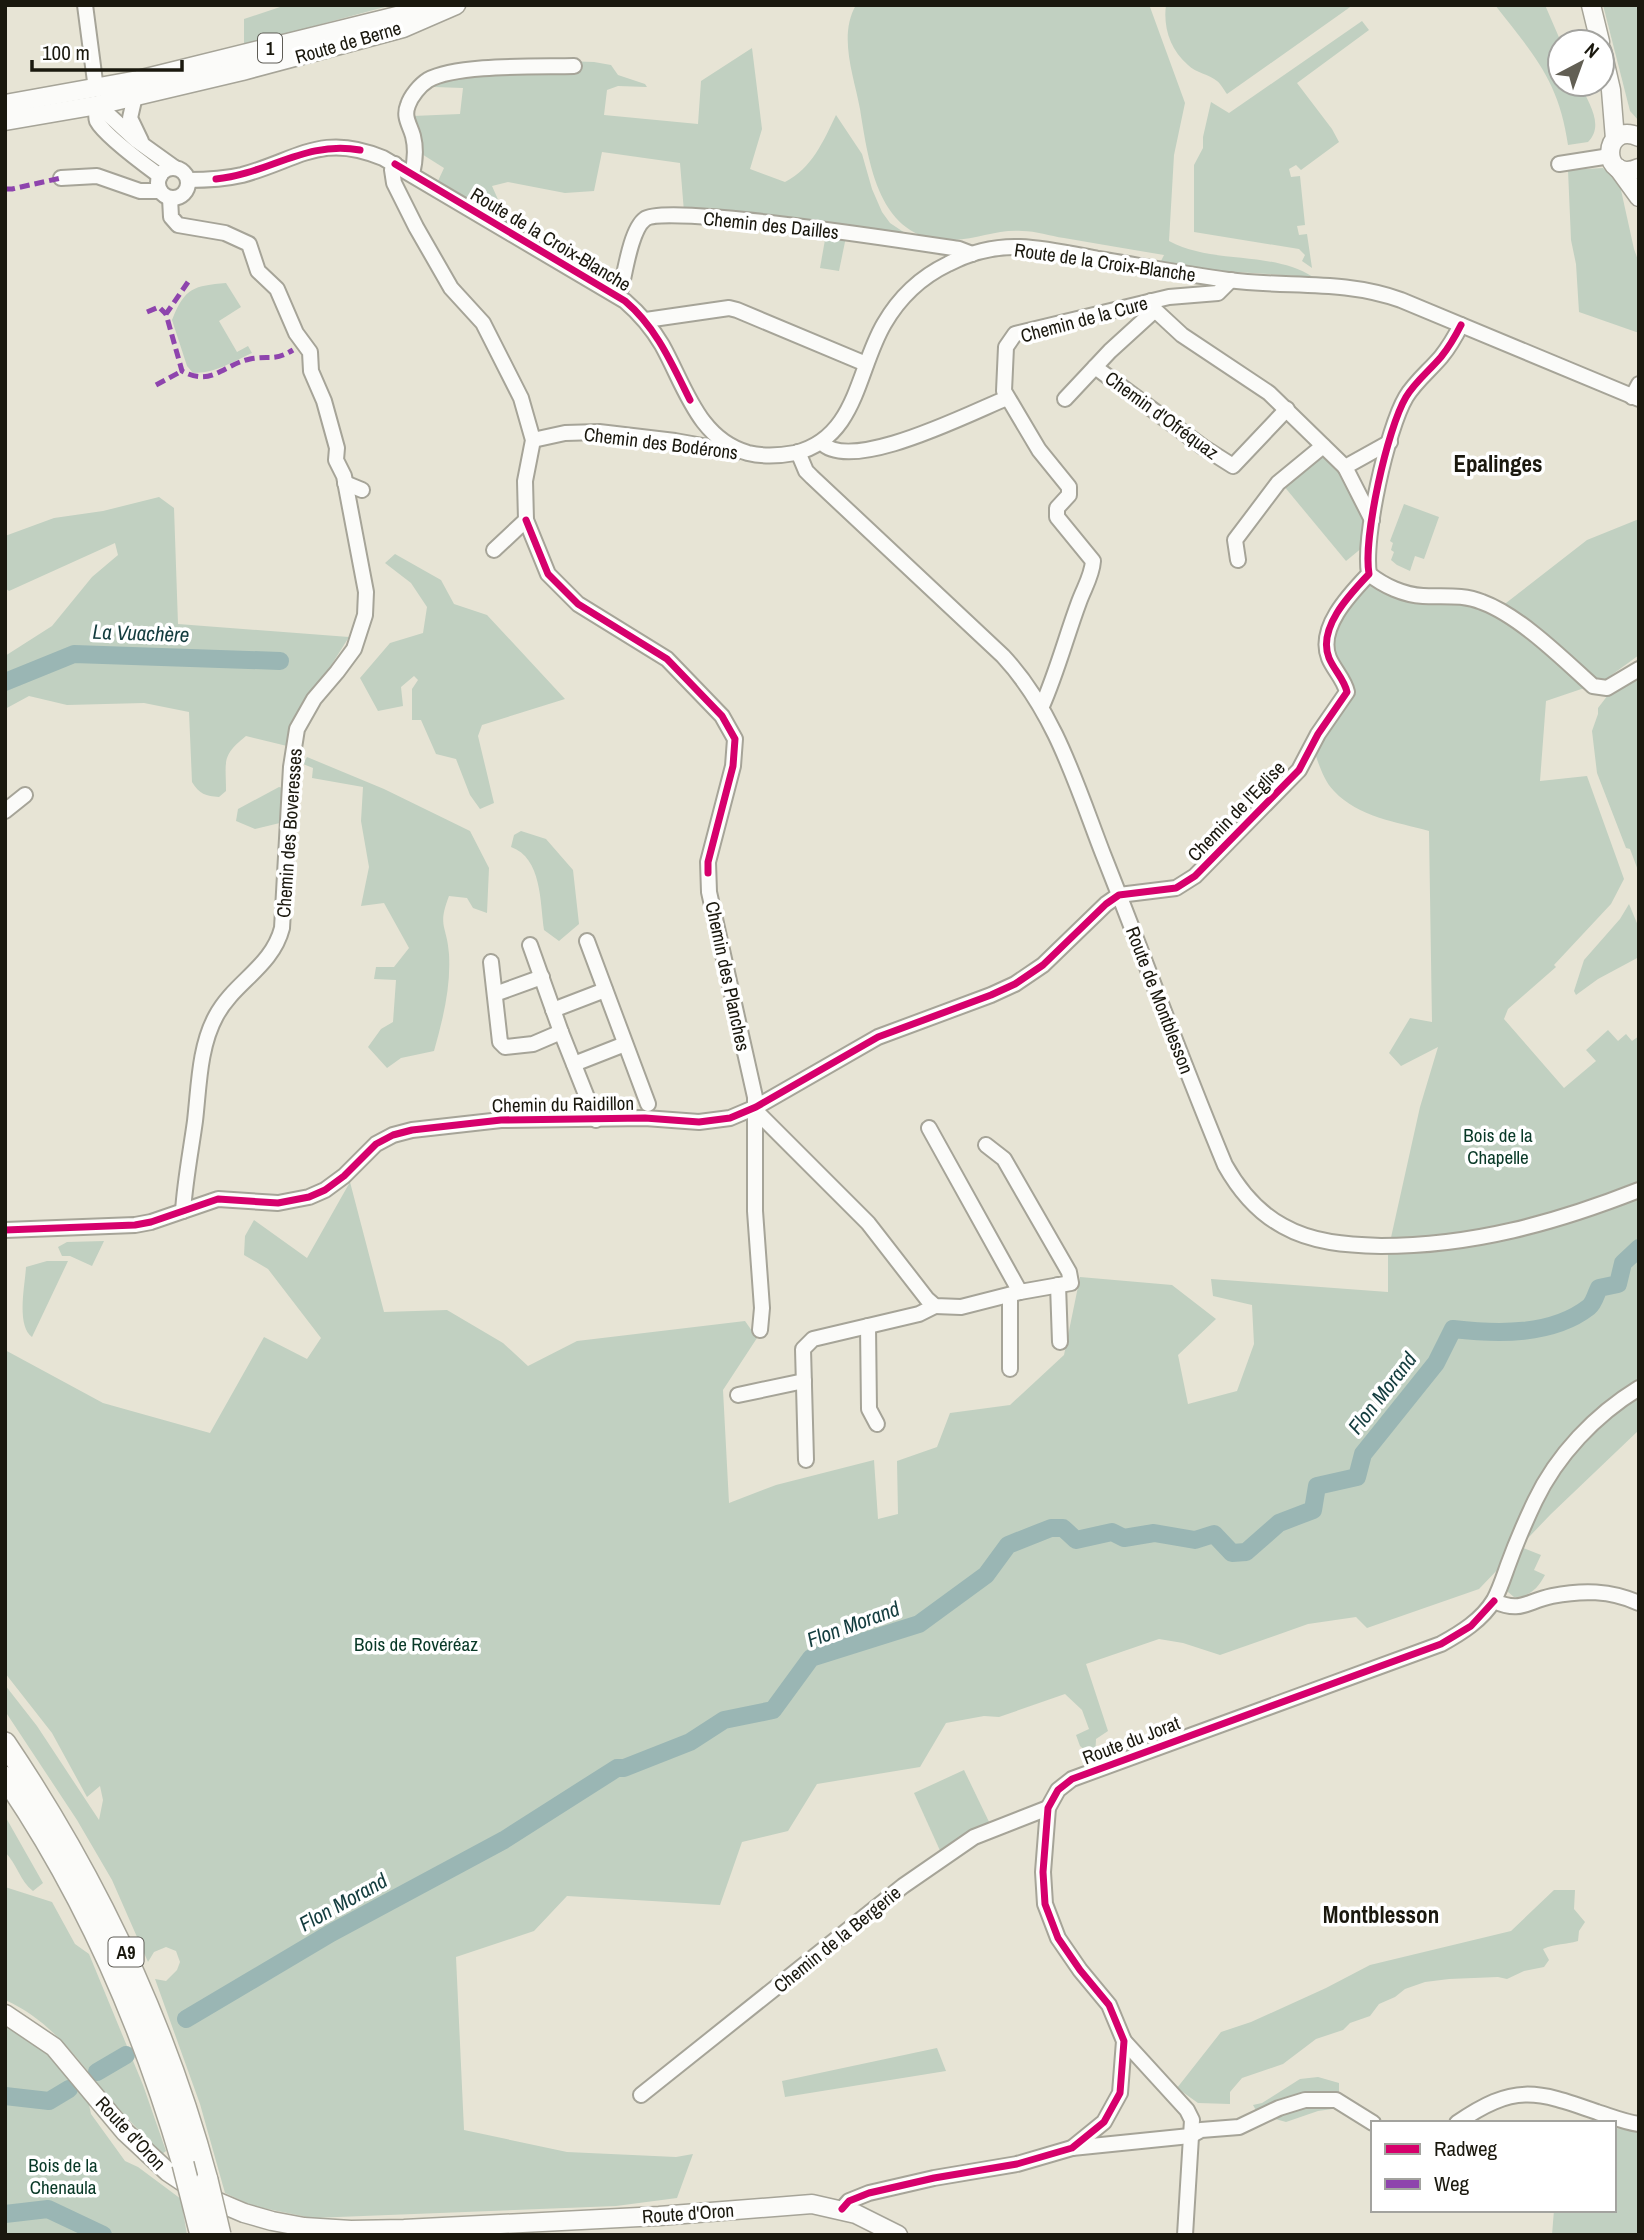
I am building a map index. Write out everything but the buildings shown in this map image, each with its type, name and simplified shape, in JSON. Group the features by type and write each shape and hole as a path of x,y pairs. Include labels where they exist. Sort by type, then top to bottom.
{"highway":[{"name":"A9","path":"5,1743 63,1833 128,1956 168,2055 207,2179 220,2235"},
{"name":"A9","path":"5,1777 71,1885 111,1966 151,2062 183,2164 201,2235"}],"main road":[{"path":"1591,5 1597,28"},
{"name":"Route de Berne","path":"5,121 401,15 449,7"},
{"name":"Route de Berne","path":"5,104 135,96 404,28 449,7"},
{"path":"1611,98 1614,155 1639,197"},
{"path":"1615,98 1638,137"},
{"path":"1614,155 1625,134 1638,137"},
{"path":"1614,155 1628,171 1639,168"},
{"name":"Route d'Oron","path":"5,2014 54,2047 125,2132 168,2172 204,2196 244,2213 272,2221 304,2227 369,2230 659,2216 812,2204 842,2209 898,2235"}],"street":[{"path":"85,5 99,124 160,176"},
{"path":"412,174 415,151 413,135 407,121 407,107 414,94 427,80 455,72 574,66"},
{"path":"135,96 130,118 145,148"},
{"path":"61,178 97,176 141,191 180,197 185,193 188,180 184,172 145,148 97,97"},
{"name":"Route de la Croix-Blanche","path":"188,180 243,175 288,157 326,148 363,151 395,164 625,301 646,320 697,414 708,429 726,443 748,453 766,456 798,452 821,442 848,412 866,364 884,325 896,307 917,284 936,270 993,248 1033,248 1231,280 1318,283 1360,288 1401,300 1461,326 1637,393"},
{"path":"1559,164 1614,155"},
{"name":"Chemin des Planches","path":"395,164 392,170 394,183 412,220 451,288 483,323 518,391 533,440 525,481 526,520 548,574 578,604 667,659 722,716 735,739 733,766 708,862 709,892 754,1089 756,1109"},
{"path":"165,195 158,182 160,176 166,170 175,168"},
{"name":"Chemin des Boveresses","path":"165,195 171,217 178,225 218,231 246,241 258,271 277,289 296,333 310,352 311,371 327,412 337,448 336,460 343,472 366,592 365,615 354,649 314,699 297,729 291,766 282,928 274,951 226,1001 208,1034 183,1211"},
{"name":"Chemin des Dailles","path":"621,289 635,233 644,219 660,215 727,219 872,236 959,249 972,254"},
{"name":"Chemin de la Cure","path":"1042,706 1093,561 1057,517 1057,508 1069,495 1069,487 1039,450 1004,391 1006,346 1015,334 1153,305 1169,297 1218,293 1231,280"},
{"path":"1153,305 1182,335 1230,365 1287,409 1345,467 1372,520"},
{"name":"Chemin d'Ofréquaz","path":"1065,399 1153,305"},
{"path":"646,320 729,308 866,364"},
{"path":"1461,326 1450,347 1406,397 1390,442 1372,520 1367,565 1369,574 1388,587 1421,596 1454,596 1479,600 1499,609 1593,687 1607,688 1639,670"},
{"name":"Chemin d'Ofréquaz","path":"1095,368 1233,466 1287,409"},
{"path":"821,442 835,451 881,447 907,440 1007,398"},
{"name":"Chemin des Bodérons","path":"533,440 565,433 599,432 748,453"},
{"path":"1345,467 1390,442"},
{"path":"1238,560 1235,540 1243,527 1278,483 1323,446"},
{"name":"Route de Montblesson","path":"798,452 806,471 1003,656 1042,706 1063,753 1225,1165 1236,1185 1249,1200 1282,1226 1303,1235 1336,1243 1414,1246 1502,1234 1566,1218 1639,1190"},
{"path":"345,483 362,490"},
{"path":"494,550 526,520"},
{"name":"Chemin de l'Eglise","path":"1119,895 1176,888 1195,876 1299,769 1318,734 1348,692 1328,656 1326,643 1329,626 1369,574"},
{"path":"5,811 24,795"},
{"name":"Chemin du Raidillon","path":"5,1230 135,1225 218,1199 278,1203 309,1197 344,1176 376,1144 402,1132 492,1120 645,1118 711,1121 730,1118 756,1109 878,1038 1015,984 1043,965 1106,904 1119,895"},
{"path":"587,941 648,1104"},
{"path":"530,945 596,1120"},
{"path":"491,962 500,1042 505,1047 533,1044 561,1032"},
{"path":"495,994 542,977"},
{"path":"553,1010 606,990"},
{"path":"574,1064 625,1044"},
{"path":"756,1109 868,1223 927,1300 935,1306"},
{"path":"756,1109 755,1222 762,1308 760,1330"},
{"path":"929,1128 1015,1294 1010,1369"},
{"path":"806,1461 803,1349 806,1343 813,1339 919,1314 935,1306 961,1307 1071,1283 1069,1272 1004,1159 986,1145"},
{"path":"1058,1286 1060,1342"},
{"path":"868,1326 869,1409 877,1424"},
{"path":"738,1395 804,1381"},
{"path":"1639,1388 1620,1399 1595,1421 1553,1468 1520,1532 1494,1601 1512,1608 1550,1597 1592,1591 1624,1596 1639,1603"},
{"name":"Route du Jorat","path":"1048,1808 1058,1790 1072,1779 1441,1644 1471,1626 1494,1601"},
{"path":"1048,1808 1043,1872 1045,1905 1058,1938 1109,2005 1124,2041 1192,2120 1185,2235"},
{"name":"Chemin de la Bergerie","path":"641,2095 903,1886 974,1837 1048,1808"},
{"path":"1072,2148 1104,2122 1120,2093 1124,2041"},
{"path":"1460,2121 1497,2099 1532,2093 1639,2124"},
{"path":"842,2209 849,2201 869,2193 934,2178 1017,2164 1072,2148 1190,2136 1201,2130 1239,2127 1279,2108 1305,2100 1336,2101 1371,2122"}],"green space":[{"path":"286,5 392,5 244,45 244,19"},
{"path":"856,5 1150,7 1185,103 1174,155 1169,241 1204,253 1279,263 1313,277 1220,271 1161,261 1164,255 1032,232 1005,231 954,240 929,238 909,229 894,215 882,197 868,154 849,56 848,30"},
{"path":"1166,5 1353,5 1227,94 1217,81 1191,68 1172,45 1167,30"},
{"path":"1495,5 1545,5 1555,28 1546,28 1546,76"},
{"path":"1603,5 1639,5 1639,121 1630,111 1616,56 1616,28 1609,28"},
{"path":"1362,21 1369,30 1297,83 1339,142 1301,170 1296,165 1289,169 1291,177 1300,176 1305,225 1297,226 1299,235 1307,234 1312,268 1302,261 1305,255 1299,249 1194,232 1194,165 1203,148 1211,102 1229,113"},
{"path":"752,48 762,129 750,169 785,182 810,162 836,115 862,154 882,212 890,223 908,235 684,212 680,163 602,152 594,191 565,193 508,182 492,186 508,222 438,181 444,168 417,151 413,116 460,114 463,88 434,87 431,71 533,60 611,65 618,75 647,87 618,86 607,90 604,115 698,124 701,81"},
{"path":"1556,98 1587,98 1595,121 1593,135 1588,142 1568,145"},
{"path":"1603,168 1619,181 1639,263 1639,333 1579,312 1576,264 1571,240 1568,170"},
{"path":"826,234 846,237 839,271 820,268"},
{"path":"226,283 241,307 219,321 237,352 248,346 252,353 217,369 193,373 187,366 172,320 181,301 192,290"},
{"path":"1324,454 1340,472 1364,513 1363,547 1346,561 1283,485"},
{"path":"159,497 174,508 178,624 349,637 296,721 287,746 246,736 229,754 226,791 219,797 203,794 192,782 189,712 144,703 67,705 29,696 5,709 5,656 52,626 92,577 118,555 115,543 9,591 5,588 5,536 54,518 103,511"},
{"path":"1404,504 1439,517 1424,559 1415,556 1410,571 1391,560 1394,552 1391,550 1393,543 1390,541"},
{"name":"Bois de Rovéréaz","path":"1639,519 1639,655 1602,682 1546,701 1540,781 1587,776 1624,879 1611,904 1554,965 1556,967 1508,1009 1504,1019 1564,1088 1596,1061 1586,1050 1608,1030 1618,1041 1626,1034 1632,1041 1639,1036 1639,1430 1551,1514 1479,1589 1367,1628 1356,1617 1308,1624 1220,1655 1183,1643 1159,1639 1086,1664 1108,1731 1096,1739 1095,1759 1080,1746 1076,1735 1089,1729 1082,1710 1065,1694 999,1717 984,1716 946,1723 920,1767 817,1784 788,1831 742,1842 720,1905 567,1896 534,1931 456,1957 464,2130 567,2152 676,2157 693,2154 677,2198 616,2206 312,2218 253,2206 225,2193 200,2104 155,1979 166,1981 177,1970 180,1962 176,1951 166,1947 154,1952 148,1962 112,1880 77,1820 5,1711 5,1685 37,1726 99,1820 103,1800 100,1786 87,1797 52,1733 5,1673 5,1350 103,1403 210,1433 264,1337 307,1359 321,1338 268,1269 244,1255 245,1236 254,1220 307,1258 350,1182 384,1312 447,1310 503,1343 528,1366 577,1341 745,1321 757,1338 723,1390 729,1503 776,1485 874,1460 878,1519 898,1514 897,1461 937,1447 950,1413 1010,1405 1064,1355 1080,1277 1172,1285 1216,1319 1178,1355 1188,1404 1237,1391 1254,1344 1252,1305 1213,1296 1211,1279 1388,1292 1388,1251 1420,1107 1438,1047 1401,1066 1389,1053 1410,1018 1432,1022 1429,831 1378,817 1354,807 1334,791 1323,774 1311,742 1350,689 1328,653 1327,629 1369,573 1394,589 1472,598 1501,611 1506,603 1587,540"},
{"path":"395,554 441,580 454,604 487,615 565,699 482,725 478,736 494,803 480,809 470,795 456,759 436,754 421,720 412,720 412,689 418,680 414,676 401,687 403,706 378,711 360,678 390,643 423,633 427,607 411,583 385,563"},
{"path":"1639,676 1639,873 1630,849 1626,848 1597,773 1592,731 1598,708 1608,695"},
{"path":"307,757 384,789 470,831 489,868 487,913 473,908 467,898 449,896 445,906 443,920 448,944 449,979 434,1051 401,1058 387,1068 368,1047 381,1029 393,1022 396,980 374,979 376,967 394,967 409,948 384,903 361,906 369,867 361,821 363,787 312,778 313,768 303,764"},
{"path":"279,787 286,789 284,822 255,829 236,821 238,809"},
{"path":"521,831 546,839 573,870 579,924 559,941 544,930 538,882 529,861 511,847 514,835"},
{"path":"1629,904 1639,928 1639,957 1598,979 1576,995 1574,991 1584,960 1620,919"},
{"path":"104,1241 92,1266 70,1256 62,1256 58,1247 67,1242"},
{"path":"47,1261 68,1261 32,1337 24,1324 23,1315 26,1267"},
{"path":"1521,1547 1541,1555 1534,1570 1545,1575 1533,1591 1514,1597 1507,1587"},
{"path":"964,1770 991,1826 942,1855 914,1793"},
{"path":"5,1816 43,1883 33,1891 5,1852"},
{"name":"Bois de la Chenaula","path":"5,1887 52,1902 75,1944 89,1954 143,2085 166,2151 162,2154 122,2113 80,2061 53,2033 23,2009 5,2000"},
{"path":"1554,1890 1575,1890 1574,1909 1585,1922 1579,1931 1578,1941 1543,1949 1549,1960 1544,1967 1524,1971 1507,1979 1449,1979 1425,1982 1405,1989 1379,2004 1370,2016 1350,2023 1343,2030 1316,2039 1283,2064 1242,2078 1230,2092 1230,2104 1198,2103 1177,2088 1221,2032 1251,2022 1370,1965 1511,1931"},
{"name":"Bois de la Chenaula","path":"5,2026 34,2043 65,2071 88,2100 91,2114 125,2161 138,2167 181,2199 187,2235 5,2235"},
{"path":"937,2048 946,2071 785,2097 782,2081"},
{"path":"1318,2077 1339,2083 1339,2108 1318,2111 1286,2122 1258,2114 1253,2105 1262,2103 1300,2079"},
{"path":"1616,2128 1639,2131 1639,2235 1552,2235 1554,2212 1616,2212"}],"waterway":[{"name":"La Vuachère","path":"5,682 74,654 280,661"},
{"name":"Flon Morand","path":"186,2019 331,1933 504,1840 617,1768 624,1768 690,1742 724,1720 773,1710 811,1658 919,1624 986,1575 1008,1545 1051,1528 1063,1528 1076,1540 1112,1532 1124,1538 1154,1533 1195,1540 1214,1534 1232,1553 1246,1552 1279,1523 1313,1510 1317,1486 1357,1477 1363,1454 1436,1363 1453,1329 1524,1331 1558,1323 1591,1305 1599,1288 1618,1284 1623,1263 1639,1248"},
{"name":"Flon Morand","path":"97,2072 126,2055"},
{"name":"Flon Morand","path":"5,2096 49,2101 69,2089"},
{"path":"5,2214 48,2209 103,2235"}],"marked path":[{"path":"5,189 61,178"},
{"path":"188,282 166,314 182,371 201,377 209,376 240,362 276,357 293,350"},
{"path":"147,312 159,307 166,314"},
{"path":"156,385 182,371"}],"cycle path":[{"path":"216,179 253,171 304,153 340,148 360,150"},
{"path":"395,164 625,301 654,334 690,400"},
{"path":"5,1230 135,1225 218,1199 278,1203 309,1197 325,1190 344,1176 376,1144 393,1135 412,1130 501,1120 645,1118 699,1122 730,1118 756,1107 878,1037 1015,984 1043,965 1106,904 1119,895 1176,888 1195,876 1299,770 1318,734 1347,692 1326,647 1331,624 1337,612 1369,574 1373,511 1384,458 1399,412 1406,397 1444,353 1461,325"},
{"path":"526,520 548,574 578,604 667,659 722,716 735,739 733,766 708,862 708,873"},
{"path":"842,2209 849,2201 869,2193 934,2178 1017,2164 1072,2148 1104,2122 1120,2093 1124,2041 1109,2005 1058,1938 1045,1904 1043,1872 1048,1808 1058,1790 1072,1779 1441,1644 1471,1626 1494,1601"}],"district":[{"name":"Epalinges","path":"1498,463"},
{"name":"Montblesson","path":"1381,1914"}],"park label":[{"name":"Bois de la Chapelle","path":"1498,1146"}]}
